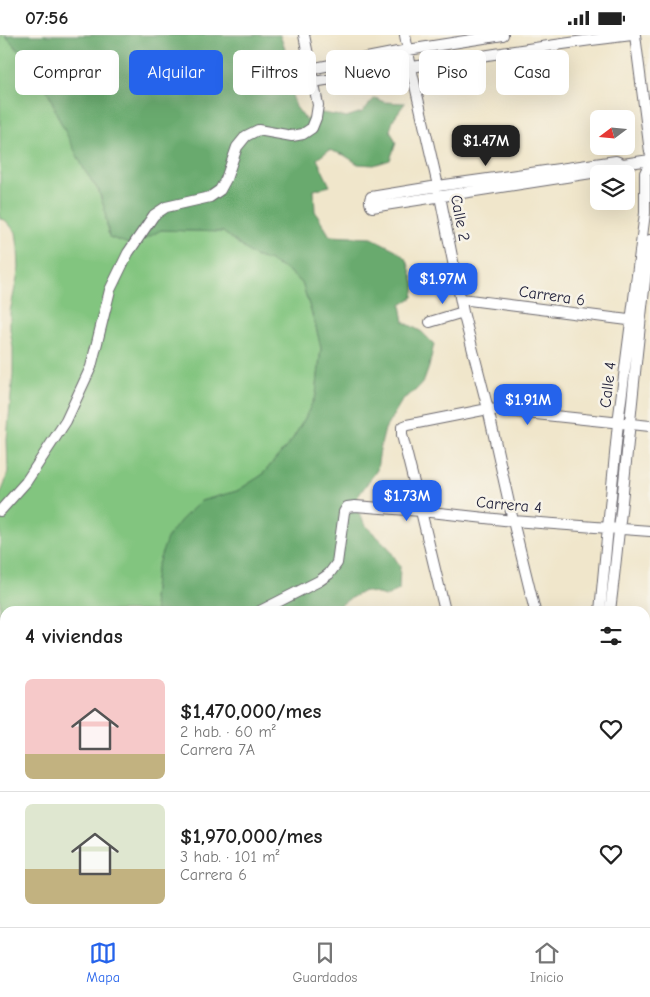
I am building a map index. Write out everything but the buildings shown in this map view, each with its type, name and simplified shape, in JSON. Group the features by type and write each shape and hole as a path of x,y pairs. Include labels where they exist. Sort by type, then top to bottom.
{"street":[{"path":"304,35 307,50"},
{"name":"Calle 2","path":"404,35 408,50"},
{"path":"408,50 502,35"},
{"path":"316,82 411,68 584,38 633,35 650,152"},
{"name":"Calle 2","path":"409,56 438,186 463,312 488,409 534,606"},
{"path":"0,511 26,482 66,421 91,367 110,290 128,253 154,215 166,207 210,197 220,191 237,147 246,136 258,130 292,135 302,134 312,128 318,105 316,95"},
{"path":"623,164 618,169 372,207 369,199 371,197 438,186 616,161 623,164 650,162"},
{"name":"Calle 4","path":"611,606 630,424 635,321 647,217 645,173 650,162"},
{"name":"Calle 4","path":"600,606 618,423 650,240"},
{"name":"Carrera 6","path":"461,299 635,321"},
{"path":"430,322 463,312"},
{"path":"444,606 402,435 402,427 488,409 650,426"},
{"name":"Carrera 4","path":"270,606 319,581 329,574 338,563 344,512 347,507 421,511 513,521 650,531"}],"green space":[{"path":"0,35 5,35 19,50 15,50 15,95 50,95 58,117 85,171 98,190 104,207 109,237 147,238 160,230 223,232 254,256 270,261 288,271 302,283 321,348 316,395 292,440 262,475 237,491 201,501 162,553 156,570 153,599 155,606 0,606 0,495 8,471 7,439 13,374 10,312 19,268 16,232 5,220 0,219"},
{"path":"5,35 280,35 285,50 233,50 233,95 292,95 296,107 306,120 317,112 346,117 362,112 375,98 384,102 405,103 394,118 390,130 396,143 390,160 374,165 358,164 344,155 329,150 317,159 330,186 314,190 315,211 330,236 372,238 396,250 407,260 415,285 413,297 401,305 404,322 422,332 434,344 424,381 415,391 403,399 385,429 377,470 353,503 367,527 388,547 400,566 399,590 386,596 364,591 340,606 155,606 153,599 156,570 167,538 181,520 201,501 237,491 262,475 292,440 316,395 321,348 302,283 288,271 270,261 254,256 223,232 161,230 147,238 129,244 109,237 99,191 85,171 58,117 49,95 119,95 119,50 18,50"}]}
